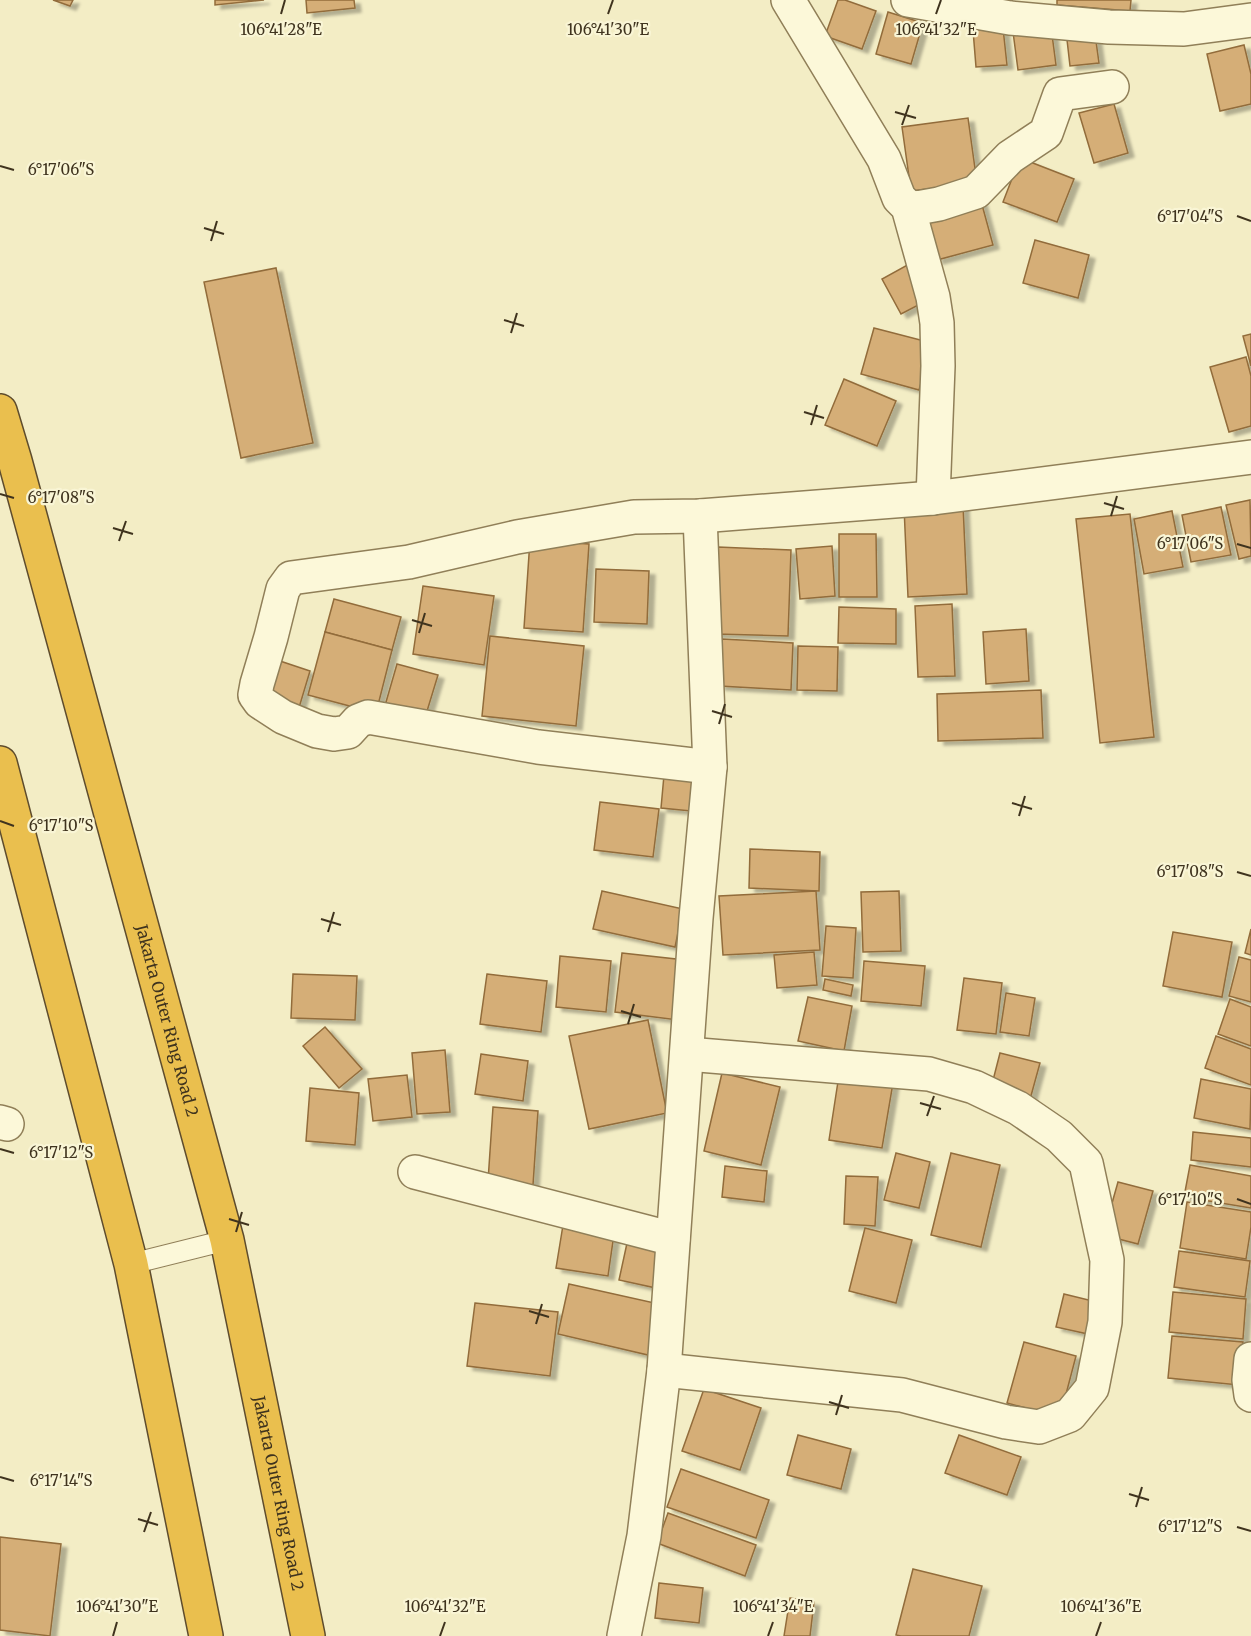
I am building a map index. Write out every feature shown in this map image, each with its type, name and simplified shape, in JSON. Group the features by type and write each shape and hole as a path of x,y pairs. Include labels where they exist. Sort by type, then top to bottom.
{"highway":[{"name":"Jakarta Outer Ring Road 2","path":"0,411 227,1240 308,1636"},
{"path":"0,763 131,1264 206,1636"}],"street":[{"path":"788,0 884,159 899,198 908,207 933,297 937,323 938,366 933,498"},
{"path":"908,0 1010,18 1109,27 1184,29 1251,20"},
{"path":"908,207 917,208 939,204 976,192 1010,157 1046,133 1060,94 1112,87"},
{"path":"710,768 538,747 368,717 358,721 348,732 334,734 283,717 260,702 255,694 283,589 291,578 409,562 517,537 634,517 700,516 933,498 1251,458"},
{"path":"624,1636 644,1536 664,1370 696,918 710,768 700,516"},
{"path":"664,1370 902,1395 1006,1422 1039,1427 1070,1416 1092,1388 1105,1322 1107,1260 1086,1163 1059,1136 1018,1108 974,1087 929,1074 687,1054"},
{"path":"415,1172 673,1239"},
{"path":"1251,1359 1249,1380 1251,1395"}],"lane":[{"path":"131,1264 227,1240"}],"building":[{"path":"53,0 73,0 70,6"},
{"path":"215,0 264,0 215,5"},
{"path":"306,0 354,0 355,8 307,13"},
{"path":"838,0 845,0 876,11 862,49 825,36"},
{"path":"1057,0 1131,0 1130,11 1057,5"},
{"path":"888,12 923,23 911,64 876,54"},
{"path":"1051,27 1056,65 1018,70 1013,32"},
{"path":"1094,27 1099,63 1070,66 1066,31"},
{"path":"1003,28 1007,65 976,67 973,30"},
{"path":"1244,45 1251,74 1251,104 1220,111 1207,54"},
{"path":"1114,104 1128,153 1094,163 1079,113"},
{"path":"968,118 977,183 911,191 902,127"},
{"path":"1020,158 1074,179 1057,222 1003,202"},
{"path":"981,201 993,245 937,260 925,216"},
{"path":"1035,240 1089,255 1078,298 1023,283"},
{"path":"911,263 930,299 901,314 882,279"},
{"path":"276,268 313,443 241,458 204,282"},
{"path":"874,328 932,343 919,390 861,374"},
{"path":"1251,334 1251,366 1243,336"},
{"path":"1246,357 1251,376 1251,426 1229,432 1210,367"},
{"path":"844,379 896,401 877,446 825,425"},
{"path":"1250,500 1251,556 1239,559 1226,505"},
{"path":"963,505 967,594 908,597 904,507"},
{"path":"1221,507 1231,555 1191,562 1182,515"},
{"path":"1172,511 1183,567 1144,574 1134,519"},
{"path":"1130,514 1154,737 1100,743 1076,519"},
{"path":"839,534 876,534 877,597 839,597"},
{"path":"530,540 589,544 583,632 524,628"},
{"path":"832,546 835,596 800,599 796,549"},
{"path":"718,547 791,550 788,636 715,634"},
{"path":"596,569 649,571 647,624 594,622"},
{"path":"423,586 494,596 484,665 413,654"},
{"path":"334,599 401,617 392,650 325,632"},
{"path":"952,604 955,676 918,677 915,606"},
{"path":"839,607 896,609 896,644 838,643"},
{"path":"1026,629 1029,681 986,684 983,632"},
{"path":"325,632 392,650 376,713 308,695"},
{"path":"490,636 584,646 576,726 482,716"},
{"path":"722,639 793,643 791,690 719,686"},
{"path":"798,646 838,647 837,691 797,690"},
{"path":"274,659 310,671 298,711 261,700"},
{"path":"397,664 438,675 424,721 384,709"},
{"path":"1041,690 1043,738 938,741 937,694"},
{"path":"664,775 694,778 691,811 661,808"},
{"path":"600,802 659,809 653,857 594,850"},
{"path":"750,849 820,852 819,891 749,888"},
{"path":"602,891 683,909 675,947 593,929"},
{"path":"816,891 820,950 723,955 719,896"},
{"path":"899,891 901,951 863,952 861,892"},
{"path":"826,926 856,928 853,978 822,976"},
{"path":"1251,929 1251,955 1245,953"},
{"path":"1173,932 1232,942 1222,997 1163,986"},
{"path":"814,952 817,985 777,988 774,955"},
{"path":"622,953 685,960 678,1020 615,1012"},
{"path":"560,956 611,961 606,1012 556,1007"},
{"path":"1239,957 1251,960 1251,1002 1229,996"},
{"path":"864,961 925,966 921,1006 861,1001"},
{"path":"293,974 357,976 355,1020 291,1018"},
{"path":"487,974 547,981 541,1032 480,1024"},
{"path":"964,978 1002,983 996,1034 957,1030"},
{"path":"825,979 853,985 851,996 823,990"},
{"path":"1006,993 1035,998 1029,1036 1000,1032"},
{"path":"808,997 852,1006 844,1051 798,1041"},
{"path":"1230,999 1251,1007 1251,1046 1218,1034"},
{"path":"648,1020 667,1113 589,1129 569,1036"},
{"path":"325,1027 362,1069 339,1088 303,1046"},
{"path":"1216,1036 1251,1049 1251,1085 1205,1068"},
{"path":"445,1050 450,1112 417,1114 412,1053"},
{"path":"1000,1053 1040,1063 1029,1103 990,1092"},
{"path":"481,1054 528,1061 523,1101 475,1094"},
{"path":"722,1073 780,1087 761,1165 704,1151"},
{"path":"407,1075 412,1117 373,1121 368,1079"},
{"path":"839,1075 893,1083 882,1148 829,1140"},
{"path":"1201,1079 1251,1089 1250,1129 1194,1118"},
{"path":"310,1088 359,1093 355,1145 306,1141"},
{"path":"493,1107 538,1111 533,1185 488,1181"},
{"path":"1193,1132 1251,1138 1251,1167 1191,1160"},
{"path":"896,1153 930,1162 919,1208 884,1200"},
{"path":"951,1153 1000,1165 981,1247 931,1235"},
{"path":"1190,1165 1251,1176 1251,1208 1184,1197"},
{"path":"725,1166 767,1171 764,1202 722,1197"},
{"path":"846,1176 878,1177 875,1226 844,1224"},
{"path":"1118,1182 1153,1191 1138,1244 1103,1235"},
{"path":"1187,1202 1251,1212 1246,1259 1180,1248"},
{"path":"564,1219 615,1227 608,1276 556,1268"},
{"path":"865,1228 912,1240 896,1303 849,1291"},
{"path":"629,1234 666,1242 656,1288 619,1280"},
{"path":"1179,1251 1250,1261 1245,1297 1174,1287"},
{"path":"569,1284 659,1304 648,1355 558,1334"},
{"path":"1173,1292 1246,1299 1243,1339 1169,1332"},
{"path":"1064,1294 1105,1304 1097,1336 1056,1327"},
{"path":"475,1303 558,1312 550,1376 467,1366"},
{"path":"1172,1336 1243,1342 1239,1385 1168,1378"},
{"path":"1024,1342 1076,1356 1060,1417 1007,1403"},
{"path":"704,1389 761,1408 740,1470 682,1451"},
{"path":"798,1435 851,1449 841,1489 787,1475"},
{"path":"959,1435 1021,1457 1007,1495 945,1473"},
{"path":"681,1469 769,1500 756,1538 667,1507"},
{"path":"668,1513 756,1545 745,1576 657,1543"},
{"path":"0,1537 61,1544 50,1636 0,1630"},
{"path":"913,1569 982,1586 969,1636 896,1635"},
{"path":"659,1583 703,1588 699,1623 655,1618"},
{"path":"790,1598 814,1602 810,1636 784,1636"}]}
